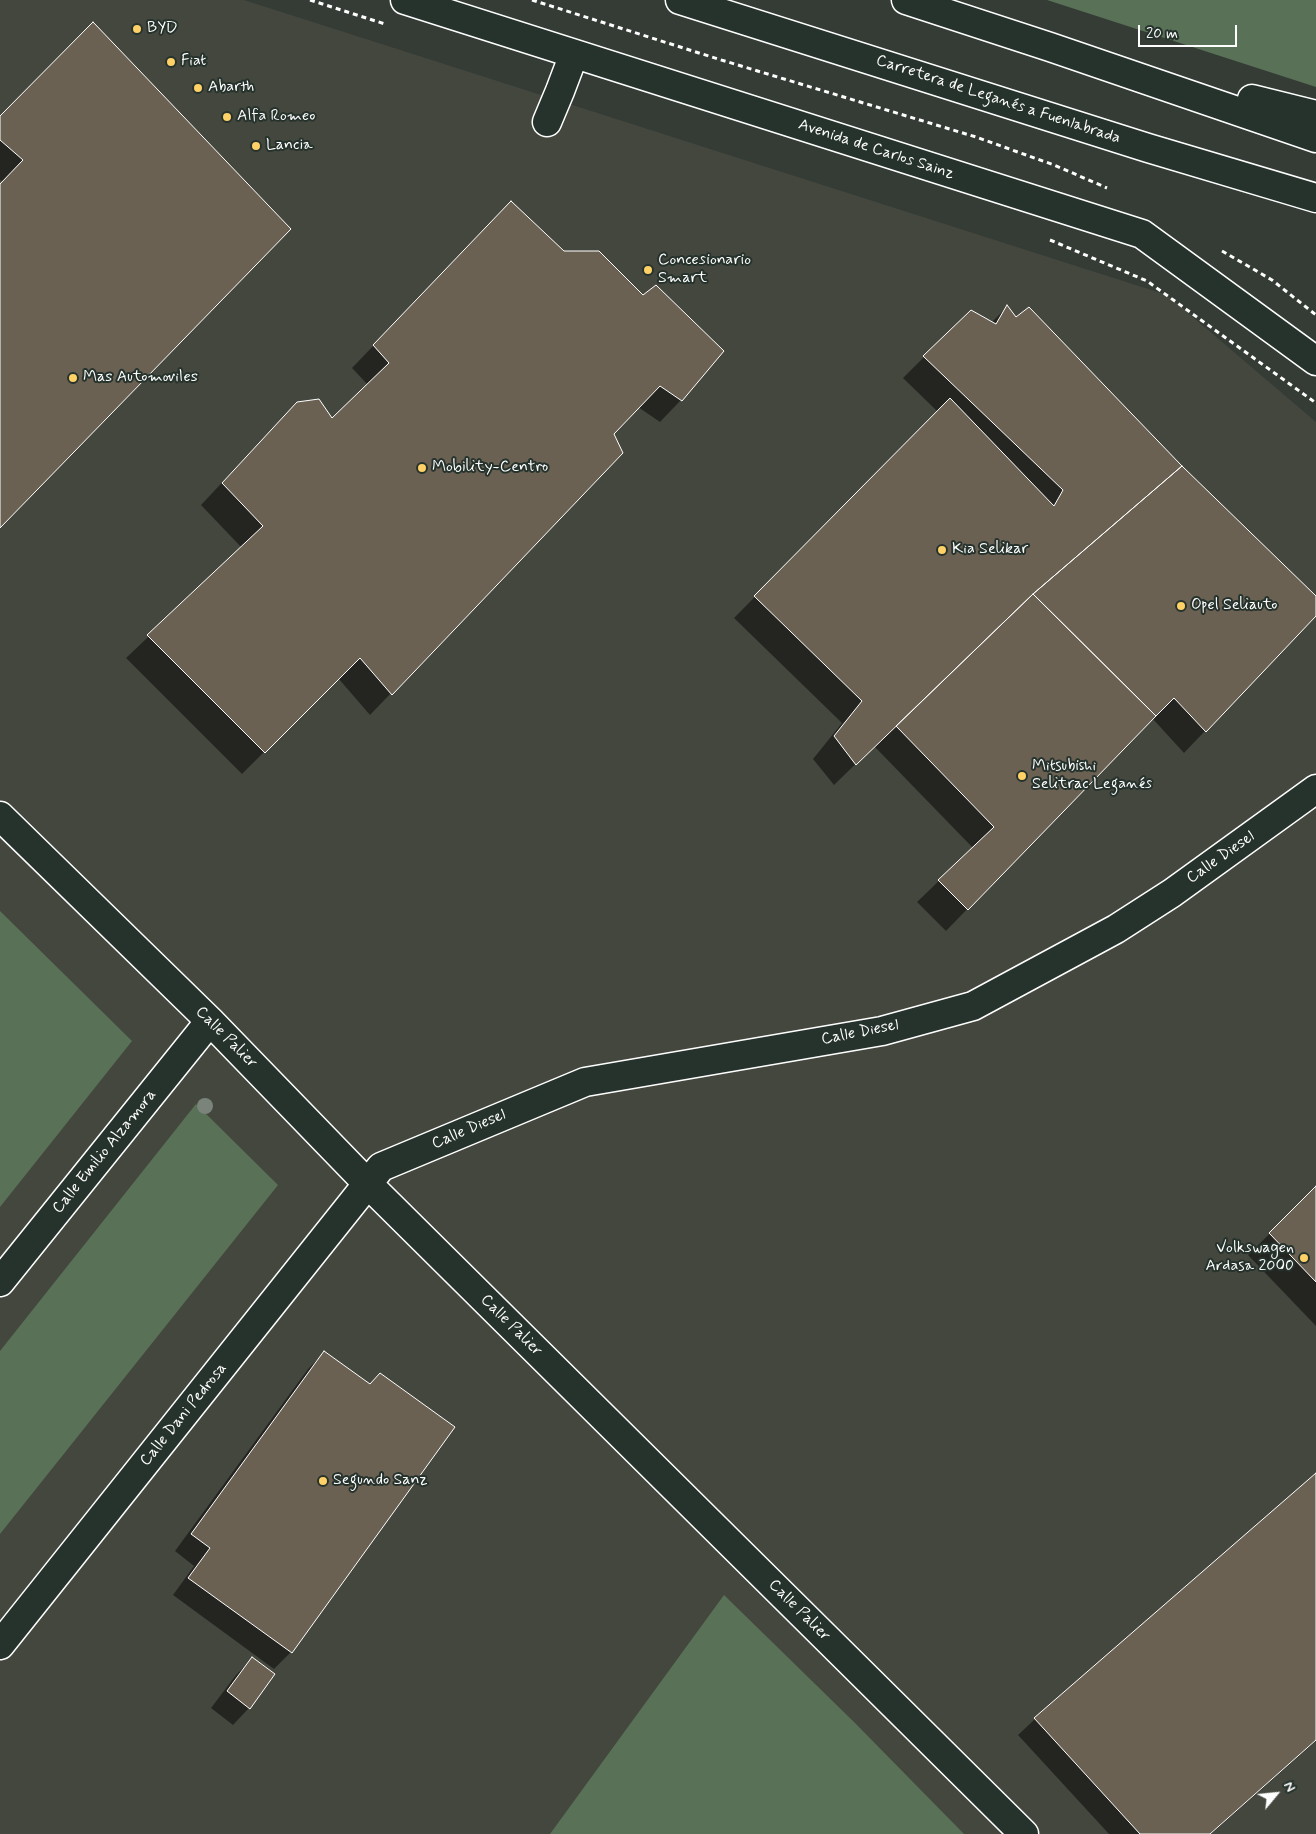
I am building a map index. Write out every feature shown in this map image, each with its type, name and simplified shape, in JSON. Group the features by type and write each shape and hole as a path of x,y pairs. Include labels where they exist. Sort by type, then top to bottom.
{"main road":[{"name":"Avenida de Carlos Sainz","path":"405,0 1142,234 1316,361"},
{"name":"Carretera de Leganés a Fuenlabrada","path":"680,0 1148,148 1316,198"},
{"path":"906,0 1316,138"},
{"path":"1050,47 1316,115"},
{"path":"547,122 574,54"},
{"name":"Calle Diesel","path":"366,1184 381,1167 585,1082 882,1031 973,1006 1116,929 1172,893 1316,789"},
{"name":"Calle Palier","path":"0,816 210,1021 366,1184 1024,1834"},
{"name":"Calle Emilio Alzamora","path":"0,1282 210,1021"},
{"name":"Calle Dani Pedrosa","path":"0,1645 366,1184"}],"path":[{"path":"310,0 393,26"},
{"path":"1042,236 1147,281 1316,403"}],"shaded area":[{"path":"0,0 244,0 1167,295 1316,422 1316,1834 0,1834"}],"green space":[{"path":"1047,0 1316,0 1316,87"},
{"path":"0,911 132,1041 0,1207"},
{"path":"196,1104 278,1185 0,1534 0,1351"},
{"path":"724,1595 855,1723 964,1834 550,1834"}],"building":[{"name":"Mas Automoviles","path":"93,22 291,229 0,528 0,184 23,160 0,140 0,116"},
{"name":"Mobility-Centro","path":"511,201 564,251 599,251 643,295 656,285 724,351 682,401 660,386 614,434 623,453 392,695 360,658 265,753 147,635 263,526 222,483 297,402 319,399 332,418 389,363 373,345"},
{"name":"Kia Selikar","path":"1007,305 1016,317 1029,307 1182,466 1033,594 856,765 834,736 862,701 754,596 950,398 1054,506 1063,490 923,356 971,310 996,324"},
{"name":"Opel Seliauto","path":"1182,466 1316,596 1316,616 1206,732 1174,698 1156,716 1033,594"},
{"name":"Mitsubishi Selitrac Leganés","path":"1033,594 1156,716 968,910 938,880 994,827 896,726"},
{"name":"Volkswagen Ardasa 2000","path":"1316,1186 1316,1282 1269,1233"},
{"name":"Segundo Sanz","path":"324,1351 370,1384 380,1373 455,1427 292,1653 188,1578 210,1548 191,1534"},
{"path":"1316,1473 1316,1740 1210,1834 1140,1834 1034,1718"},
{"path":"252,1657 275,1674 250,1709 227,1691"}],"place":[{"name":"BYD","path":"137,29"},
{"name":"Fiat","path":"171,62"},
{"name":"Abarth","path":"198,88"},
{"name":"Alfa Romeo","path":"227,117"},
{"name":"Lancia","path":"256,146"},
{"name":"Concesionario Smart","path":"648,270"},
{"name":"Mas Automoviles","path":"73,378"},
{"name":"Mobility-Centro","path":"422,468"},
{"name":"Kia Selikar","path":"942,550"},
{"name":"Opel Seliauto","path":"1181,606"},
{"name":"Mitsubishi Selitrac Leganés","path":"1022,776"},
{"name":"Volkswagen Ardasa 2000","path":"1304,1258"},
{"name":"Segundo Sanz","path":"323,1481"}]}
